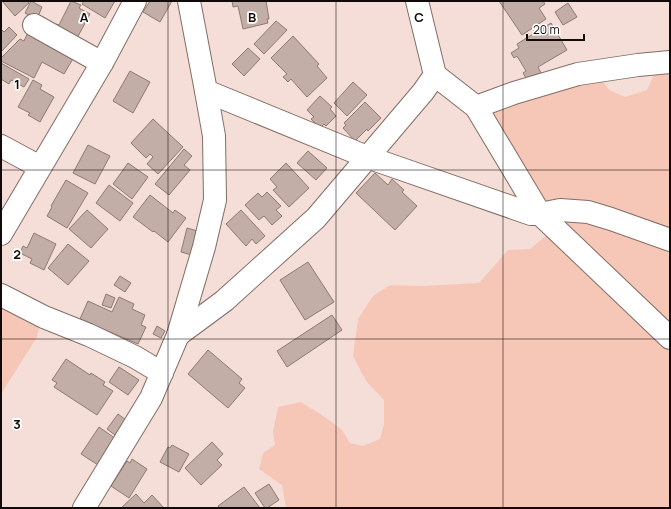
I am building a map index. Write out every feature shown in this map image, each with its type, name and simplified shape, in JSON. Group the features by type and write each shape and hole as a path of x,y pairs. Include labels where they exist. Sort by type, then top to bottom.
{"street":[{"path":"1,234 102,63 135,1"},
{"path":"84,508 151,398 162,373 178,335 204,247 215,200 214,136 189,1"},
{"path":"417,1 435,75 476,107 540,214 670,338"},
{"path":"34,25 102,63"},
{"path":"476,107 514,92 578,74 638,64 670,62"},
{"path":"178,335 224,301 316,218 423,92 435,75"},
{"path":"206,91 367,157 531,214 540,214 560,210 588,212 670,240"},
{"path":"1,146 40,167"},
{"path":"1,295 44,317 89,335 135,357 162,373"}],"shaded area":[{"path":"670,71 670,328 563,228 492,123 493,111 521,95 602,80 609,90 625,97 647,90 654,74"},
{"path":"548,234 670,347 670,508 286,508 282,485 259,469 263,453 275,445 273,432 278,407 301,402 342,430 350,443 363,446 380,439 384,424 384,400 366,381 353,356 358,319 373,296 390,285 423,286 479,283 508,250 530,249"},
{"path":"1,303 40,323 37,337 1,394"}],"building":[{"path":"2,1 28,1 29,3 15,16"},
{"path":"31,1 42,7 37,19 25,13"},
{"path":"71,1 81,5 79,8 90,14 76,40 54,29 56,24 59,25"},
{"path":"84,1 115,1 105,18 82,4"},
{"path":"150,1 172,1 160,22 143,12"},
{"path":"232,1 266,1 269,19 267,19 268,23 243,29 238,6 233,7"},
{"path":"499,1 543,1 545,4 539,8 546,19 522,35"},
{"path":"568,3 577,17 563,25 555,12"},
{"path":"276,21 287,30 264,54 254,44"},
{"path":"551,23 567,50 538,67 541,73 528,81 523,73 526,71 517,56 514,58 511,53 519,48 517,44"},
{"path":"9,27 17,35 1,52 1,31 2,30 4,32"},
{"path":"29,30 74,57 64,74 42,62 34,78 1,61 1,58 20,39 24,41"},
{"path":"293,36 319,64 317,66 327,78 307,97 291,79 288,82 283,77 287,74 271,58"},
{"path":"248,48 260,59 244,76 232,64"},
{"path":"1,63 29,79 24,87 11,80 9,84 1,79"},
{"path":"130,71 150,82 133,113 113,101"},
{"path":"33,80 42,85 40,89 54,97 40,122 28,115 30,113 18,107"},
{"path":"353,82 367,95 347,116 334,103"},
{"path":"320,96 332,107 330,109 336,116 326,126 324,124 320,128 311,119 314,117 307,110"},
{"path":"365,102 381,118 355,141 343,128 346,125 344,123"},
{"path":"153,119 183,147 158,174 147,164 153,157 150,154 146,158 131,143"},
{"path":"88,145 110,156 95,184 73,173"},
{"path":"184,149 192,156 184,165 190,170 169,195 155,184"},
{"path":"308,151 327,168 316,180 297,163"},
{"path":"128,163 148,177 132,199 113,184"},
{"path":"286,163 309,188 289,207 273,190 277,187 270,179"},
{"path":"375,173 388,185 392,179 404,190 402,192 417,206 395,230 356,193"},
{"path":"66,180 88,193 67,228 47,216"},
{"path":"109,185 133,203 120,221 96,203"},
{"path":"267,192 281,206 276,210 282,216 272,225 264,216 259,220 245,205 258,193 262,197"},
{"path":"150,195 173,213 175,210 186,218 168,242 133,217"},
{"path":"87,210 108,229 91,248 69,229"},
{"path":"241,210 265,236 256,244 252,239 246,246 226,224"},
{"path":"187,228 201,232 195,256 181,252"},
{"path":"34,233 56,244 44,270 30,263 32,259 20,253 23,246 27,248"},
{"path":"68,244 89,261 68,285 48,268"},
{"path":"308,262 334,302 305,320 280,280"},
{"path":"120,276 131,283 125,292 114,285"},
{"path":"106,294 115,298 111,308 102,305"},
{"path":"119,297 134,304 132,309 145,315 141,325 146,327 138,344 80,319 88,301 112,312"},
{"path":"332,315 342,330 287,367 277,351"},
{"path":"157,326 165,331 161,338 153,334"},
{"path":"208,350 242,379 239,383 245,388 228,408 188,374"},
{"path":"66,359 90,375 91,373 105,382 103,385 113,391 97,415 54,387 57,383 52,380"},
{"path":"119,367 139,380 128,395 109,382"},
{"path":"118,414 126,420 115,435 107,429"},
{"path":"99,427 116,439 98,465 81,454"},
{"path":"212,442 223,454 217,460 222,465 201,485 185,468"},
{"path":"172,445 189,454 179,472 160,462 168,447 170,448"},
{"path":"132,459 147,469 129,498 111,486 127,461 130,463"},
{"path":"269,484 279,500 265,508 255,493"},
{"path":"244,487 260,508 220,508 218,506"},
{"path":"136,494 144,503 152,495 164,508 121,508"}]}
